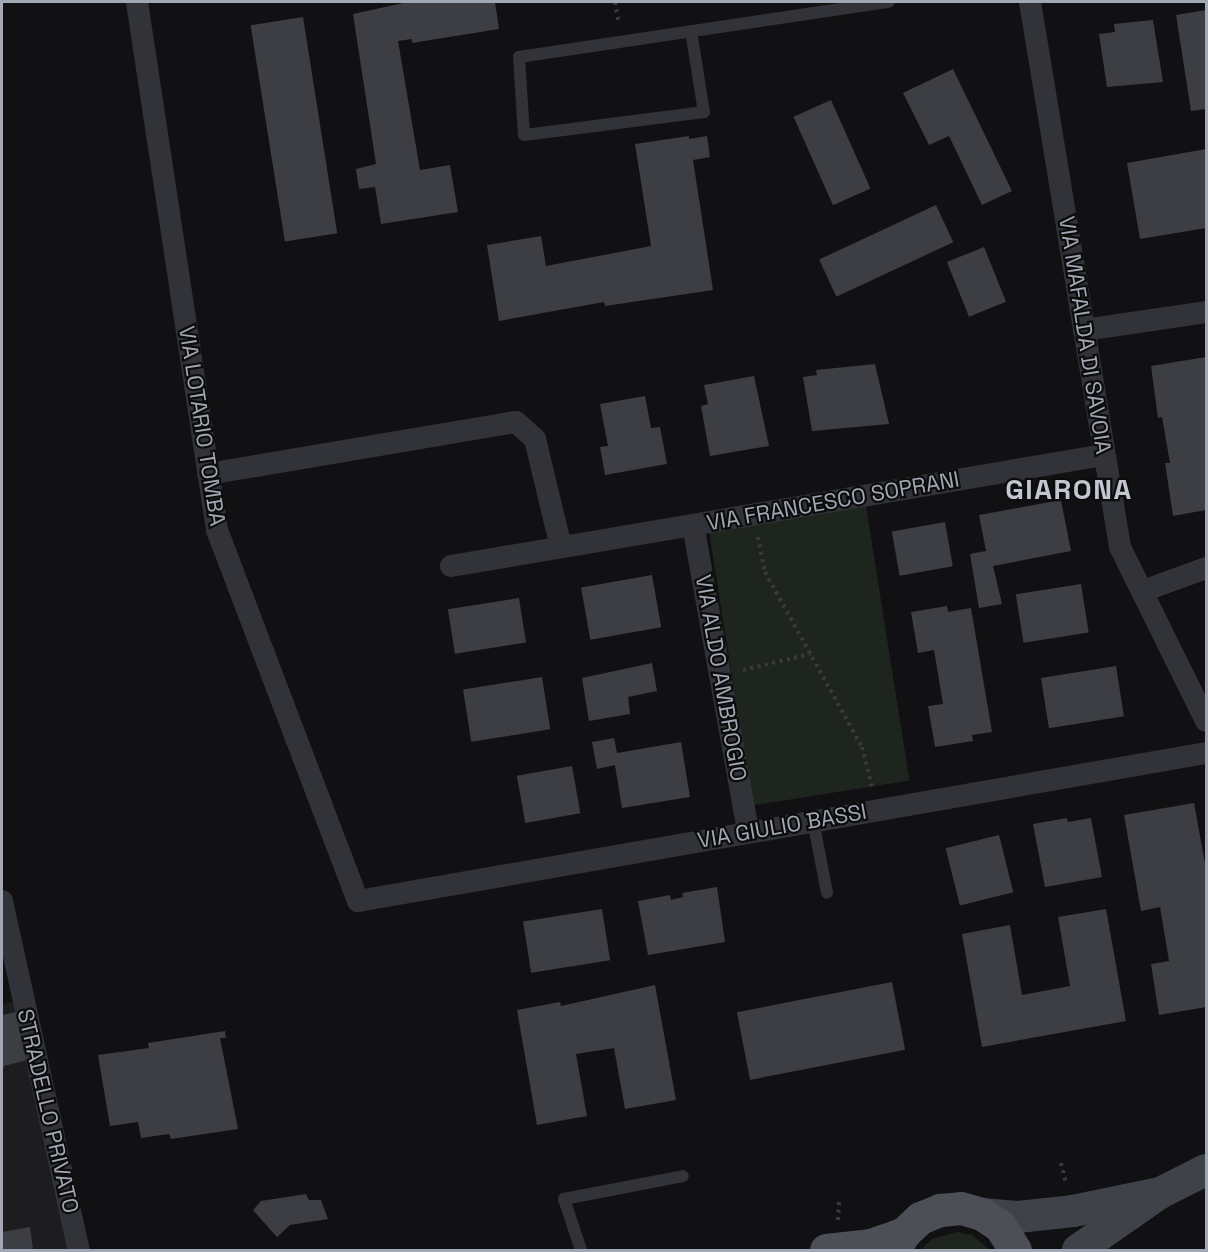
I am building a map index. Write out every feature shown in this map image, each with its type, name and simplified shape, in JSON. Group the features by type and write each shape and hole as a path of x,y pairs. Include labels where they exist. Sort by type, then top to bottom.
{"main road":[{"path":"1078,1251 1160,1193 1206,1170"},
{"path":"826,1251 899,1242 920,1218 940,1210 962,1208 982,1214 1018,1217 1073,1211 1160,1193"},
{"path":"982,1214 1000,1226 1015,1251"}],"street":[{"name":"VIA LOTARIO TOMBA","path":"137,2 217,530 358,901"},
{"name":"VIA MAFALDA DI SAVOIA","path":"1030,2 1120,547 1206,721"},
{"path":"1084,330 1206,312"},
{"path":"208,474 516,422 535,439 561,547"},
{"name":"VIA FRANCESCO SOPRANI","path":"451,566 1104,455"},
{"name":"VIA ALDO AMBROGIO","path":"693,525 748,831"},
{"path":"1143,591 1206,568"},
{"name":"VIA GIULIO BASSI","path":"358,901 748,831 1206,753"},
{"name":"STRADELLO PRIVATO","path":"2,901 79,1251"}],"lane":[{"path":"691,31 704,112 524,135 519,57 691,31 889,2"},
{"path":"813,820 827,893"},
{"path":"581,1251 564,1199 683,1176"}],"path":[{"path":"757,529 765,572 862,747 873,788"},
{"path":"740,671 810,654"}],"shaded area":[{"path":"866,506 909,781 752,805 709,531"},
{"path":"24,1000 79,1250 2,1250 2,1004"},
{"path":"958,1232 972,1235 990,1250 920,1250 932,1239"}],"building":[{"path":"408,2 495,2 499,29 412,43 412,39 398,41 420,170 450,165 458,212 381,224 375,187 359,189 356,169 376,164 353,14"},
{"path":"1206,10 1206,109 1191,111 1176,15"},
{"path":"303,17 337,233 285,242 251,25"},
{"path":"1153,20 1163,82 1107,87 1099,34 1115,32 1114,24"},
{"path":"953,69 1012,191 982,205 949,136 929,145 903,93"},
{"path":"831,100 870,189 833,205 794,117"},
{"path":"689,136 689,139 707,136 710,157 693,160 713,290 605,306 604,302 499,321 487,245 541,236 546,266 651,246 635,144"},
{"path":"1206,149 1206,228 1140,239 1127,163"},
{"path":"936,205 953,242 836,297 819,260"},
{"path":"984,247 1006,302 969,317 947,262"},
{"path":"1206,357 1206,510 1173,516 1165,463 1170,463 1162,417 1158,418 1151,366"},
{"path":"875,364 889,424 812,431 803,377 817,375 816,370"},
{"path":"754,376 769,446 710,456 701,406 708,404 704,385"},
{"path":"645,396 651,428 660,427 667,464 605,475 600,447 608,446 600,404"},
{"path":"1061,500 1071,551 993,566 1002,604 979,608 970,554 986,551 979,515"},
{"path":"945,522 953,566 900,576 892,531"},
{"path":"652,575 661,627 590,640 581,588"},
{"path":"1081,584 1089,632 1023,643 1016,594"},
{"path":"519,598 526,642 455,654 448,609"},
{"path":"947,606 948,612 971,608 992,732 972,735 973,741 935,747 928,706 943,704 934,650 918,653 911,612"},
{"path":"652,663 657,691 628,697 630,714 589,721 582,678"},
{"path":"1116,666 1124,716 1049,728 1041,678"},
{"path":"542,677 550,729 471,742 463,690"},
{"path":"614,738 617,753 681,742 690,797 622,808 615,765 597,769 592,742"},
{"path":"572,766 580,813 525,823 517,776"},
{"path":"1194,803 1206,869 1206,1007 1159,1015 1151,964 1169,961 1160,907 1141,911 1124,815"},
{"path":"1067,818 1068,822 1091,818 1102,877 1045,887 1033,824"},
{"path":"999,835 1013,892 960,906 946,848"},
{"path":"717,887 725,942 648,955 638,901 670,895 671,900 683,897 682,893"},
{"path":"602,909 610,960 531,973 523,922"},
{"path":"1106,909 1126,1021 982,1047 962,934 1010,925 1022,995 1070,986 1058,917"},
{"path":"892,982 905,1050 750,1080 737,1012"},
{"path":"655,985 676,1100 625,1109 614,1048 576,1054 587,1116 537,1125 517,1010 560,1002 561,1006"},
{"path":"17,1012 27,1060 4,1066 2,1072 2,1015"},
{"path":"225,1031 226,1038 220,1038 238,1129 171,1139 169,1134 141,1138 138,1122 110,1126 98,1055 149,1048 148,1043"},
{"path":"306,1194 309,1200 321,1200 328,1219 290,1225 277,1237 253,1210 261,1201"},
{"path":"30,1227 33,1250 2,1250 2,1232"}],"district":[{"name":"GIARONA","path":"1069,489"}]}
